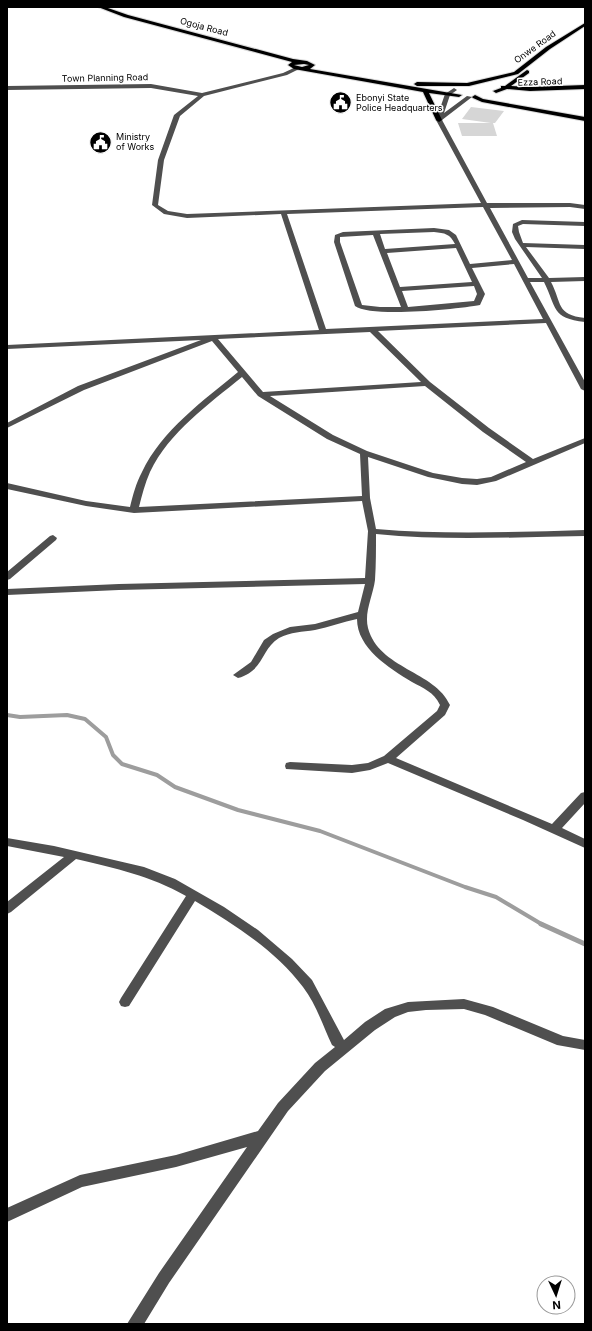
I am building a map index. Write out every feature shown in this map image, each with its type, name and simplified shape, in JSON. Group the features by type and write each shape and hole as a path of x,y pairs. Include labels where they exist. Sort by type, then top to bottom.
{"main road":[{"name":"Ogoja Road","path":"100,7 293,62 305,62 312,64"},
{"name":"Ogoja Road","path":"93,8 118,17 301,68"},
{"name":"Onwe Road","path":"467,84 516,73 548,48 585,24"},
{"name":"Onwe Road","path":"563,46 585,29"},
{"path":"548,48 557,50"},
{"path":"291,65 294,63 305,62"},
{"path":"301,68 312,66 312,64 340,72 406,83 429,85 467,84 505,88"},
{"path":"301,68 425,91 472,97 585,119"},
{"name":"Onwe Road","path":"495,92 505,88 532,69"},
{"path":"513,82 527,86 548,88"},
{"path":"459,95 454,90 458,86 467,84"},
{"path":"485,85 490,86 495,92 497,98 510,102 585,116"},
{"name":"Ezza Road","path":"505,88 530,89 585,87"},
{"name":"Ezza Road","path":"495,92 585,90"},
{"path":"425,91 439,120"},
{"path":"472,97 486,97 495,92"}],"street":[{"path":"266,78 291,65"},
{"path":"301,68 285,74 202,95 177,115 161,160 156,205 160,210 170,215 187,216 284,214 487,206 570,205 585,207"},
{"name":"Town Planning Road","path":"7,88 151,86 202,95"},
{"path":"454,90 448,94 439,120 585,389"},
{"path":"439,120 472,97"},
{"path":"284,214 324,331"},
{"path":"585,224 517,223 514,231 547,280 561,312 571,318 585,320"},
{"path":"447,231 454,236 481,294 477,303 459,306 363,308 358,302 336,239 337,236 343,234 376,233 447,231"},
{"path":"376,233 405,308"},
{"path":"522,245 585,247"},
{"path":"383,251 459,246"},
{"path":"468,266 517,262"},
{"path":"527,280 585,279"},
{"path":"397,289 476,284"},
{"path":"7,347 548,321"},
{"path":"371,329 427,384 486,430 534,463"},
{"path":"213,338 261,394 330,437 364,453 424,473 462,482 477,482 494,479 585,440"},
{"path":"7,426 82,388 213,338"},
{"path":"134,510 142,481 156,454 179,429 243,372"},
{"path":"261,394 427,384"},
{"path":"290,766 352,769 370,766 388,759 441,713 445,705 442,698 436,691 381,656 368,641 363,628 363,614 370,581 372,531 366,498 364,453"},
{"path":"7,486 97,506 134,510 366,498"},
{"path":"372,531 402,534 477,535 585,532"},
{"path":"7,577 53,538"},
{"path":"7,592 119,587 370,581"},
{"path":"238,675 255,664 267,642 276,636 290,630 314,627 363,614"},
{"path":"388,759 487,799 585,844"},
{"path":"554,829 585,796"},
{"path":"7,842 54,850 140,870 171,882 220,910 254,932 288,962 308,984 321,1007 336,1041 344,1047"},
{"path":"7,909 74,855"},
{"path":"124,1002 193,895"},
{"path":"135,1324 164,1278 283,1106 320,1067 370,1026 390,1012 408,1007 446,1003 464,1004 488,1010 562,1041 585,1045"},
{"path":"7,1215 80,1181 176,1161 262,1136"}],"shaded area":[{"path":"471,107 504,111 495,123 493,123 497,136 462,136 458,123 491,123 462,119"}],"waterway":[{"path":"7,715 20,717 67,715 85,719 106,737 113,755 122,764 157,775 175,787 238,810 320,831 465,887 496,897 542,925"},
{"path":"542,925 585,944"}],"place":[{"name":"Ebonyi State Police Headquarters","path":"341,103"},
{"name":"Ministry of Works","path":"101,142"}]}
